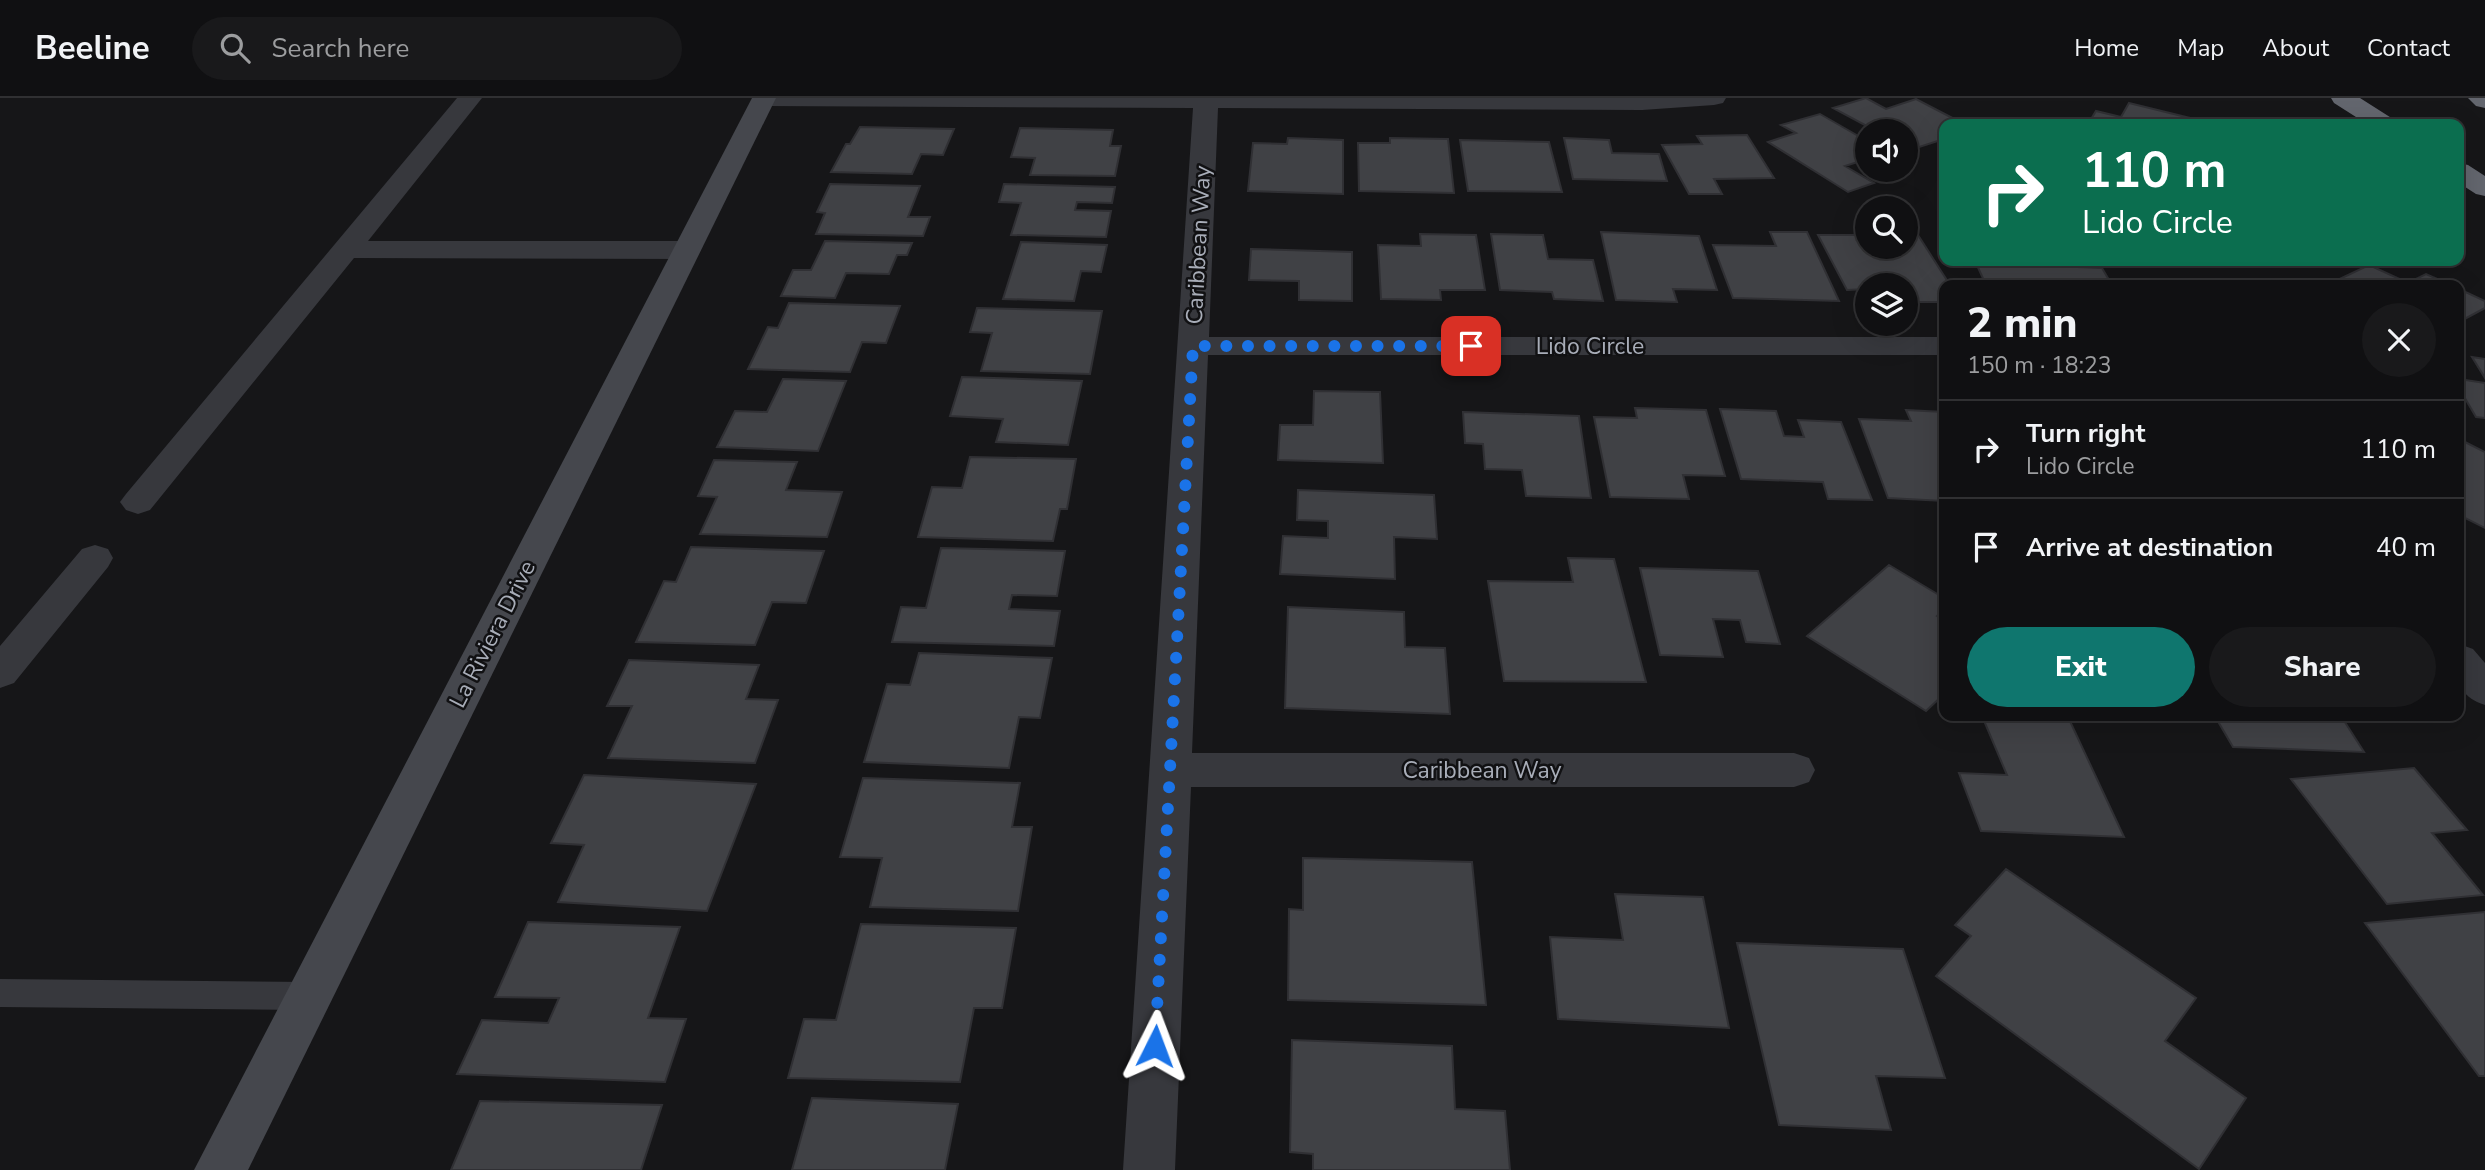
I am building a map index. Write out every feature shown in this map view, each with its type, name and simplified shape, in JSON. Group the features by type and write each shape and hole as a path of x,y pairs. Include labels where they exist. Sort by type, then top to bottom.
{"highway":[{"path":"2343,98 2376,119"},
{"path":"2480,98 2485,101"},
{"path":"2464,174 2485,188"}],"street":[{"path":"138,502 470,98"},
{"path":"764,98 1642,103 1714,98"},
{"name":"La Riviera Drive","path":"220,1170 764,98"},
{"name":"Caribbean Way","path":"1149,1170 1206,99"},
{"path":"347,249 687,250"},
{"name":"Lido Circle","path":"1193,346 1939,346"},
{"path":"0,673 95,558"},
{"path":"2464,665 2485,690"},
{"name":"Caribbean Way","path":"1170,770 1794,770"}],"lane":[{"path":"0,993 308,996"}],"building":[{"path":"1866,98 1886,109 1916,99 1954,119 1939,119 1939,141 1918,147 1918,119 1855,120 1833,108"},
{"path":"2129,103 2190,118 2091,119 2096,111 2121,117"},
{"path":"1820,114 1855,134 1855,163 1845,166 1855,172 1855,182 1874,183 1848,192 1768,142 1796,133 1781,125"},
{"path":"860,127 954,129 943,155 921,154 912,174 831,172 846,144 850,144"},
{"path":"1020,128 1113,130 1110,146 1121,146 1115,176 1030,175 1035,158 1011,157"},
{"path":"1747,135 1774,178 1714,179 1722,194 1689,194 1662,145 1702,144 1697,136"},
{"path":"1288,138 1343,140 1343,194 1248,191 1253,143 1287,144"},
{"path":"1390,138 1448,139 1454,193 1359,191 1358,143 1390,143"},
{"path":"1564,138 1609,140 1612,153 1659,154 1667,181 1573,179"},
{"path":"1460,140 1549,142 1562,192 1468,191"},
{"path":"830,184 920,186 908,217 930,217 923,236 816,234 825,213 817,212"},
{"path":"1004,184 1115,187 1112,203 1077,202 1075,210 1111,211 1106,237 1011,235 1021,203 999,202"},
{"path":"1601,232 1699,236 1717,290 1673,289 1677,302 1616,300"},
{"path":"1770,232 1807,232 1839,301 1733,298 1713,245 1776,246"},
{"path":"1420,234 1476,235 1485,290 1440,290 1441,300 1381,299 1378,245 1421,246"},
{"path":"1491,234 1543,235 1548,259 1593,260 1603,301 1554,299 1552,292 1500,290"},
{"path":"1818,235 1855,235 1855,259 1918,259 1918,235 1947,280 1939,280 1939,302 1918,302 1918,273 1855,273 1855,290 1847,290"},
{"path":"825,241 912,243 907,255 897,255 889,274 846,273 835,298 781,296 793,270 811,270"},
{"path":"1021,242 1107,245 1101,272 1081,271 1074,301 1003,299"},
{"path":"1251,249 1352,252 1352,301 1299,300 1299,281 1249,280"},
{"path":"1977,266 2102,268 2109,280 1984,280"},
{"path":"2371,266 2402,280 2338,280"},
{"path":"2426,274 2440,280 2414,280"},
{"path":"2464,291 2485,301 2485,308 2464,319"},
{"path":"789,303 900,306 886,343 862,342 850,372 748,369 768,327 778,328"},
{"path":"977,308 1102,311 1090,374 981,371 992,333 970,332"},
{"path":"2472,357 2485,359 2485,378"},
{"path":"962,377 1082,381 1068,445 996,442 1003,419 950,416"},
{"path":"783,379 846,381 818,451 717,447 735,411 767,412"},
{"path":"2464,380 2485,383 2485,418 2476,417 2464,397"},
{"path":"1314,391 1380,392 1383,463 1278,460 1280,425 1313,425"},
{"path":"1635,408 1706,410 1725,476 1683,475 1689,499 1610,497 1594,417 1637,418"},
{"path":"1720,409 1776,411 1784,436 1804,437 1798,420 1841,422 1872,500 1828,499 1823,482 1741,479"},
{"path":"1906,410 1939,412 1939,501 1888,498 1859,419 1911,421"},
{"path":"1463,412 1579,416 1591,498 1526,496 1522,470 1485,469 1483,444 1465,443"},
{"path":"2464,442 2485,452 2485,528 2464,518"},
{"path":"970,457 1076,459 1067,509 1060,509 1053,541 918,537 932,487 962,488"},
{"path":"714,460 797,462 786,490 842,492 827,537 700,534 717,497 698,496"},
{"path":"1298,490 1434,495 1437,539 1394,537 1395,579 1280,574 1283,536 1328,538 1328,521 1297,520"},
{"path":"691,547 824,551 806,603 772,602 755,645 636,642 664,581 676,582"},
{"path":"941,548 1065,551 1057,596 1012,595 1009,609 1060,611 1054,646 892,642 901,607 926,608"},
{"path":"1568,558 1614,559 1646,682 1504,681 1488,581 1573,582"},
{"path":"1889,565 1939,595 1939,699 1926,711 1807,636"},
{"path":"1640,568 1758,571 1780,644 1746,642 1740,620 1713,619 1723,657 1660,655"},
{"path":"1288,607 1404,612 1405,647 1445,648 1450,714 1285,708"},
{"path":"919,653 1052,658 1040,718 1019,717 1009,768 864,762 887,684 910,685"},
{"path":"629,660 759,665 746,699 778,700 755,763 608,758 632,706 607,706"},
{"path":"1984,721 2070,721 2124,837 1981,831 1959,773 2007,775"},
{"path":"2218,721 2344,721 2364,752 2233,747"},
{"path":"2414,768 2467,830 2432,833 2483,895 2387,904 2291,779"},
{"path":"584,775 756,784 707,911 558,902 584,845 551,843"},
{"path":"863,778 1020,783 1012,827 1032,827 1018,911 870,907 882,858 840,857"},
{"path":"1303,858 1472,862 1486,1005 1288,1000 1289,909 1303,910"},
{"path":"2006,869 2196,998 2165,1041 2246,1098 2199,1169 1936,976 1971,936 1955,925"},
{"path":"1615,894 1703,897 1729,1028 1558,1019 1550,937 1623,940"},
{"path":"2485,912 2485,1076 2479,1076 2365,923"},
{"path":"528,922 680,927 648,1018 686,1019 665,1082 457,1074 482,1020 548,1023 559,998 495,997"},
{"path":"861,924 1016,928 1002,1008 974,1008 960,1082 788,1078 804,1019 836,1020"},
{"path":"1737,943 1903,949 1945,1078 1876,1076 1891,1130 1779,1125"},
{"path":"1292,1040 1452,1046 1455,1109 1505,1111 1510,1170 1313,1170 1313,1154 1290,1152"},
{"path":"812,1098 958,1104 945,1170 792,1170"},
{"path":"480,1101 662,1105 641,1170 451,1170"}],"route":[{"path":"1155,1046 1193,346 1471,346"}]}
